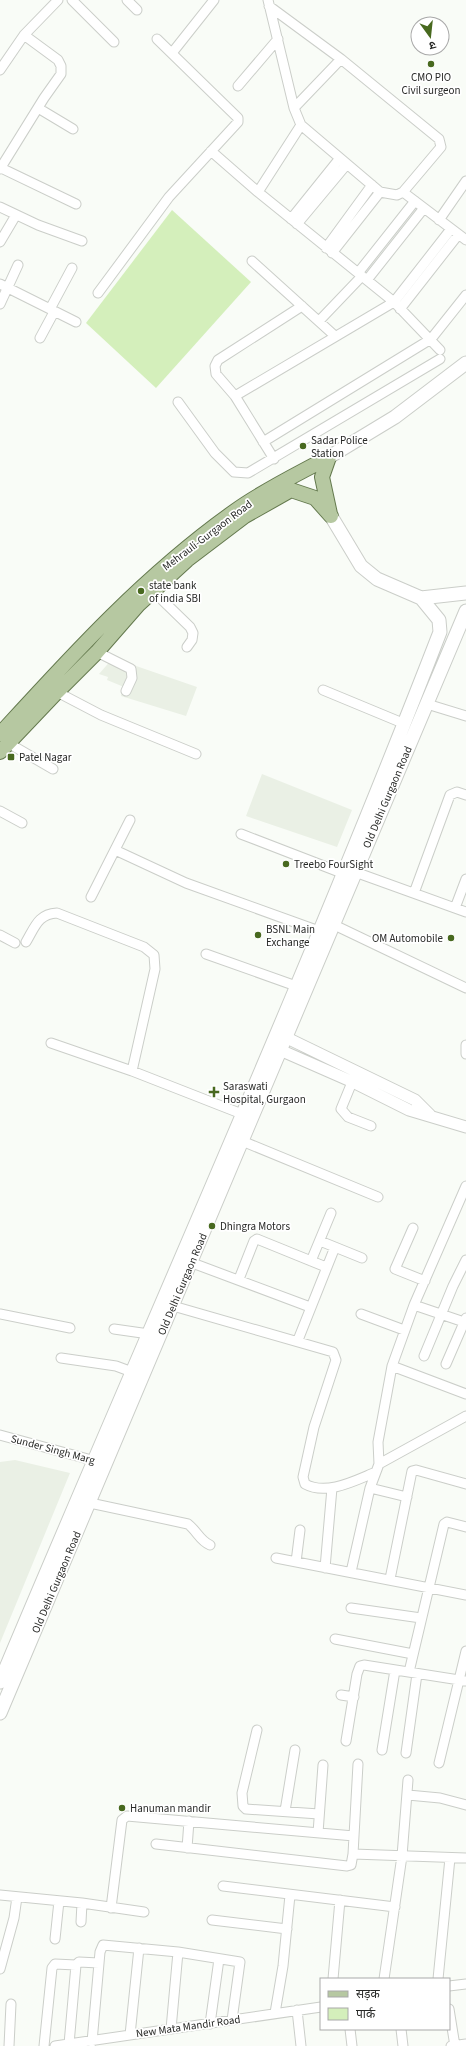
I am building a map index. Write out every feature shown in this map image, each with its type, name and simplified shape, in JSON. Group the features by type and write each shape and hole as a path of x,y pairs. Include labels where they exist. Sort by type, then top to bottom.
{"main road":[{"name":"Mehrauli-Gurgaon Road","path":"3,743 112,615 162,568 236,510 329,457 395,417 466,363"},
{"path":"329,457 322,477 331,516 361,566 367,573 377,579 421,598 466,593"},
{"name":"Mehrauli-Gurgaon Road","path":"3,743 97,652 153,591 187,560 239,521 291,490 315,498 331,516"},
{"name":"Old Delhi Gurgaon Road","path":"0,1682 99,1462 173,1306 185,1260 242,1114 296,986 349,873 406,732 440,632 439,620 421,598"},
{"name":"Old Delhi Gurgaon Road","path":"406,732 427,704 466,612"},
{"name":"Old Delhi Gurgaon Road","path":"1,1710 90,1503 99,1462 132,1372 242,1142 285,1037 325,925"}],"street":[{"path":"0,70 24,35 58,0"},
{"path":"72,0 114,42"},
{"path":"127,0 137,10"},
{"path":"172,53 214,0"},
{"path":"268,3 341,59 440,139 441,147 404,192 397,195 380,192 301,125 294,108 268,3"},
{"path":"24,35 58,60 61,66 61,74 0,169 76,204"},
{"path":"98,293 169,197 237,125 238,118 157,39"},
{"path":"238,86 278,39"},
{"path":"294,108 341,59"},
{"path":"38,108 73,129"},
{"path":"258,192 301,125"},
{"path":"178,402 215,453 234,472 248,474 440,354 431,339 397,306 258,192 211,151"},
{"path":"294,221 343,161"},
{"path":"439,220 466,181"},
{"path":"329,250 372,186"},
{"path":"329,250 380,192"},
{"path":"236,396 335,336 397,306 458,235 404,192"},
{"path":"362,277 415,201"},
{"path":"0,207 16,215 82,241"},
{"path":"319,321 362,277 424,208"},
{"path":"0,242 16,215"},
{"path":"252,261 335,336"},
{"path":"0,304 3,286 18,265"},
{"path":"40,338 72,268"},
{"path":"3,286 76,322"},
{"path":"263,442 431,339 466,295"},
{"path":"274,459 236,396 216,374 215,366 218,360 302,306"},
{"path":"153,591 190,627 193,633 192,640 187,647"},
{"path":"97,652 131,669 132,678 126,691"},
{"path":"323,690 406,732"},
{"path":"57,692 101,715 196,754"},
{"path":"427,704 466,716"},
{"path":"3,743 52,769"},
{"path":"414,893 450,795 458,792 466,795"},
{"path":"0,811 22,823"},
{"path":"91,897 130,820"},
{"path":"241,834 349,873 414,893 466,912"},
{"path":"115,850 186,883 325,925 466,988"},
{"path":"456,908 466,879"},
{"path":"26,942 39,920 48,914 57,913 144,947 154,955 155,969 132,1071"},
{"path":"0,935 15,942"},
{"path":"206,954 296,986"},
{"path":"285,1037 357,1070 415,1100 430,1115"},
{"path":"51,1043 132,1071 242,1114"},
{"path":"466,1045 466,1054"},
{"path":"280,1050 353,1082 409,1110 430,1115 466,1127"},
{"path":"357,1070 341,1109 348,1117 371,1126"},
{"path":"242,1142 378,1197"},
{"path":"352,1572 370,1488 378,1468 378,1442 392,1366 414,1304 465,1192"},
{"path":"311,1261 331,1214"},
{"path":"413,1228 395,1269 425,1281"},
{"path":"238,1279 254,1241 257,1239 326,1267"},
{"path":"320,1241 362,1258"},
{"path":"298,1340 335,1247"},
{"path":"185,1260 310,1307"},
{"path":"424,1356 441,1313 466,1260"},
{"path":"414,1304 465,1320 446,1364"},
{"path":"173,1306 322,1347 335,1355 336,1360 314,1427 303,1477 306,1484 310,1487 332,1488 378,1468 466,1416"},
{"path":"0,1314 70,1328"},
{"path":"361,1314 404,1330"},
{"path":"114,1329 149,1334"},
{"path":"61,1358 116,1366 132,1372"},
{"path":"392,1366 466,1394"},
{"name":"Sunder Singh Marg","path":"0,1435 99,1462"},
{"path":"390,1579 411,1474 414,1470 466,1484"},
{"path":"325,1568 332,1488"},
{"path":"370,1488 407,1497"},
{"path":"90,1503 188,1524 194,1528 203,1542 210,1545"},
{"path":"406,1753 413,1673 413,1654 444,1524 447,1522 466,1527"},
{"path":"296,1562 300,1530"},
{"path":"276,1558 428,1586 466,1595"},
{"path":"351,1608 421,1618"},
{"path":"336,1639 413,1654"},
{"path":"439,1763 463,1680 466,1652"},
{"path":"346,1740 357,1674 360,1666 364,1665 463,1680"},
{"path":"382,1750 395,1670"},
{"path":"341,1695 354,1697"},
{"path":"257,1730 241,1802 246,1809 319,1814"},
{"path":"285,1811 295,1750"},
{"path":"156,1844 347,1866 352,1862 353,1854 358,1764"},
{"path":"318,1833 323,1765"},
{"path":"384,1978 402,1856 408,1780"},
{"path":"408,1795 440,1798 466,1805"},
{"path":"111,1908 124,1817 127,1816 354,1836"},
{"path":"187,1848 189,1821"},
{"path":"353,1854 466,1858"},
{"path":"438,1978 450,1858"},
{"path":"223,1886 395,1907"},
{"path":"0,1895 82,1903 144,1912"},
{"path":"275,2013 287,1929 290,1895"},
{"path":"0,1969 14,1918 17,1897"},
{"path":"333,1978 340,1900"},
{"path":"55,1939 59,1901"},
{"path":"81,1922 82,1903"},
{"path":"212,1920 287,1929"},
{"path":"92,2042 100,1948 103,1945 178,1952 240,1962 232,2020"},
{"path":"130,2035 139,1948"},
{"path":"171,2028 178,1952"},
{"path":"210,2024 219,1959"},
{"path":"44,2046 52,1968 55,1964 76,1965 79,1962 99,1963"},
{"path":"69,2044 76,1965"},
{"path":"450,1986 466,1984"},
{"path":"9,2046 11,2004"},
{"name":"New Mata Mandir Road","path":"55,2046 92,2042 114,2042 130,2035 171,2028 210,2024 320,2007"},
{"path":"298,2010 302,2046"},
{"path":"450,2016 454,2046 466,2044"},
{"path":"350,2030 352,2046"},
{"path":"401,2030 403,2046"}],"shaded area":[{"path":"113,658 197,687 186,716 121,696 124,687 107,680 108,677 99,674"},
{"path":"262,774 352,810 337,847 246,816"},
{"path":"15,1460 70,1473 0,1643 0,1462"}],"green space":[{"path":"172,210 251,282 156,388 86,323"}],"place":[{"name":"CMO PIO Civil surgeon","path":"431,64"},
{"name":"Sadar Police Station","path":"303,446"},
{"name":"state bank of india SBI","path":"141,591"},
{"name":"Patel Nagar","path":"11,757"},
{"name":"Treebo FourSight","path":"286,864"},
{"name":"BSNL Main Exchange","path":"258,935"},
{"name":"OM Automobile","path":"451,938"},
{"name":"Saraswati Hospital, Gurgaon","path":"214,1092"},
{"name":"Dhingra Motors","path":"212,1226"},
{"name":"Hanuman mandir","path":"122,1808"}]}
